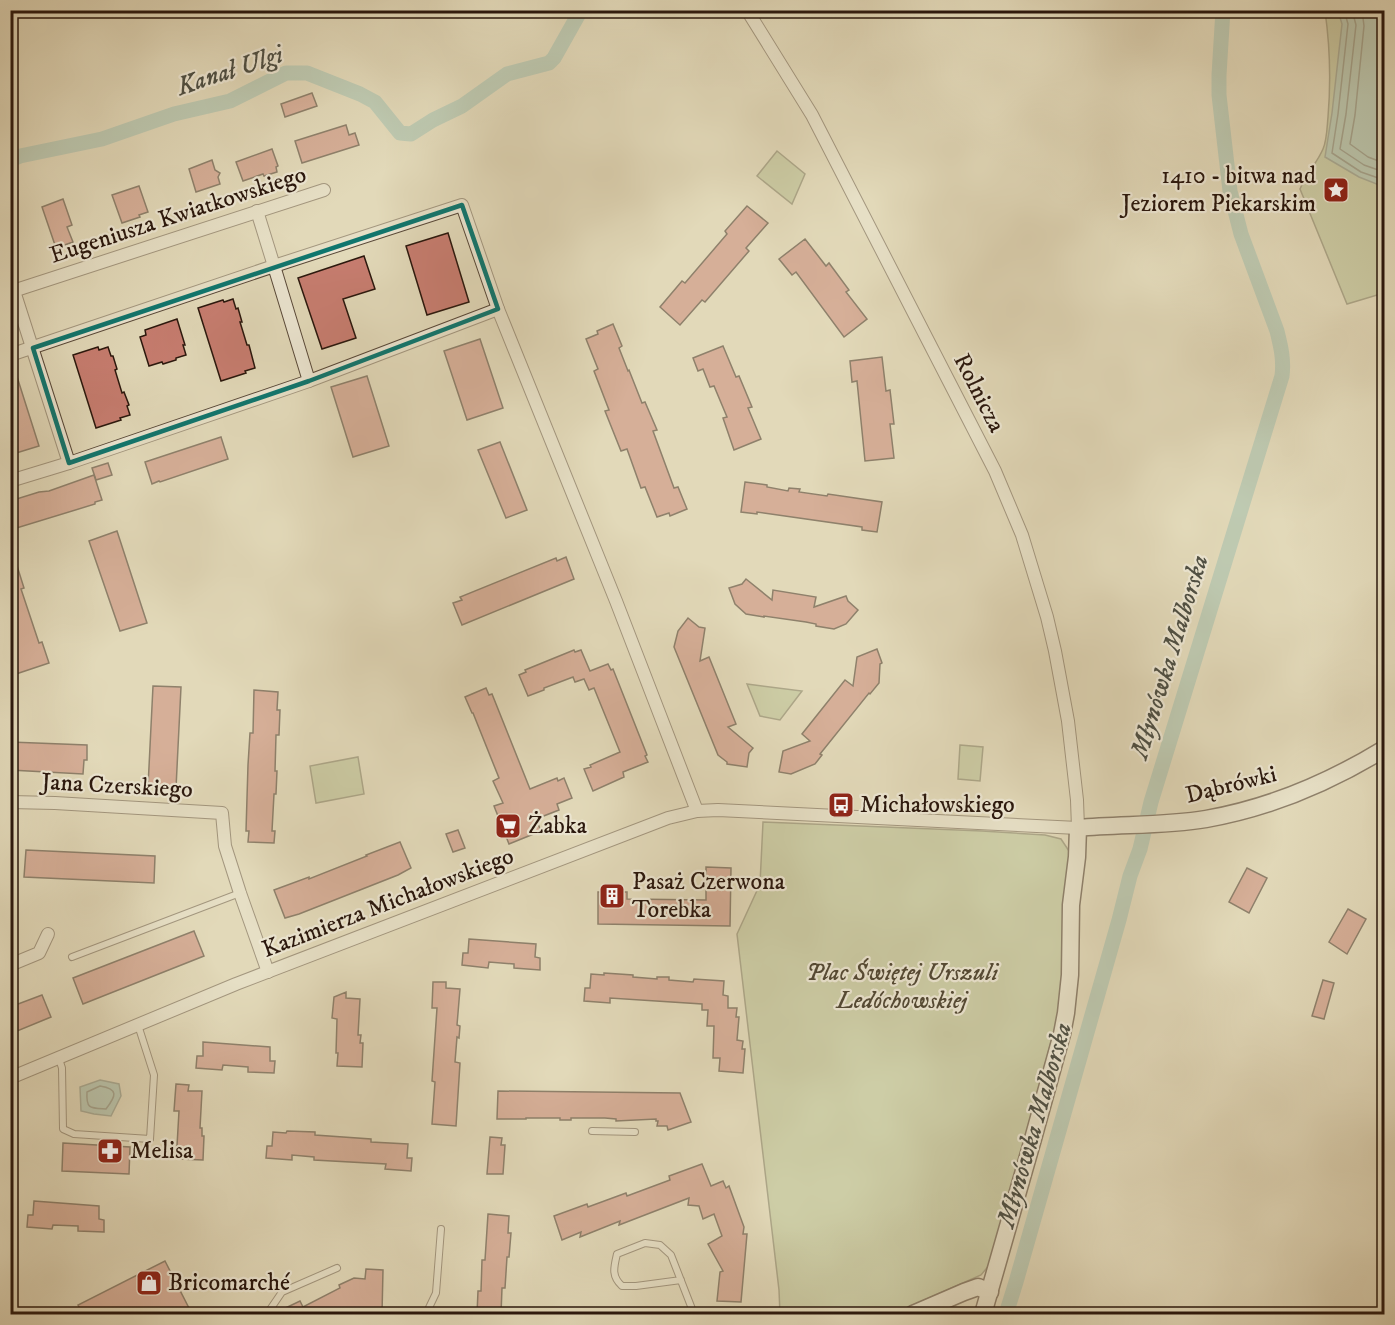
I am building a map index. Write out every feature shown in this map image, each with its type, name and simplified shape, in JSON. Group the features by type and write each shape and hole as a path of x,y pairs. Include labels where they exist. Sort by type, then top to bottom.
{"street":[{"name":"Rolnicza","path":"747,10 812,115 996,471 1022,535 1055,651 1068,721 1078,828"},
{"name":"Eugeniusza Kwiatkowskiego","path":"12,291 324,190"},
{"path":"10,355 274,266 462,206 498,309 616,601 697,811"},
{"path":"257,211 309,381"},
{"path":"12,291 33,348 69,463"},
{"path":"10,481 309,381 498,309"},
{"name":"Dąbrówki","path":"1078,828 1164,823 1229,814 1270,802 1331,778 1384,749"},
{"name":"Jana Czerskiego","path":"10,802 222,813 225,846 240,893"},
{"name":"Kazimierza Michałowskiego","path":"10,1078 237,984 668,818 697,811 1078,828"},
{"path":"983,1314 1034,1139 1066,1013 1070,975 1071,905 1078,828"},
{"path":"240,893 268,972"},
{"path":"10,965 39,952 48,934"},
{"path":"913,1314 978,1287 990,1292"}],"lane":[{"path":"72,957 240,893"},
{"path":"59,1059 62,1068 63,1129 74,1134 150,1139 154,1075 138,1025"},
{"path":"592,1131 635,1131"},
{"path":"426,1314 436,1293 441,1229"},
{"path":"681,1280 622,1286 616,1280 613,1270 617,1254 645,1244 660,1245 671,1255 681,1280 694,1314"},
{"path":"267,1314 282,1292 337,1268"}],"highlighted area":[{"path":"462,205 498,309 309,381 69,463 33,348"}],"green space":[{"path":"1325,11 1384,11 1384,293 1347,304 1300,189 1321,154 1326,138 1330,77"},
{"path":"777,151 805,174 792,204 757,176"},
{"path":"747,684 802,691 780,720 760,716"},
{"path":"960,745 983,747 980,781 958,779"},
{"path":"358,757 364,794 316,803 310,766"},
{"name":"Plac Świętej Urszuli Ledóchowskiej","path":"763,822 1045,835 1061,839 1069,851 1060,1009 991,1263 981,1275 893,1314 780,1314 737,934 760,884"}],"water":[{"path":"1338,11 1384,11 1384,187 1359,177 1325,157 1342,24"},
{"path":"100,1080 119,1084 121,1096 111,1116 81,1111 80,1087"}],"building":[{"path":"312,93 317,106 285,117 281,104"},
{"path":"346,125 349,135 355,133 359,145 302,163 295,141"},
{"path":"272,149 278,166 276,167 277,172 243,181 236,162"},
{"path":"212,160 215,170 220,173 218,177 220,184 196,192 189,169"},
{"path":"139,186 148,212 122,223 112,195"},
{"path":"63,199 72,225 67,227 73,242 56,248 42,207"},
{"path":"747,206 768,223 746,248 749,251 705,302 702,300 680,325 660,307 682,281 685,283 727,234 725,231"},
{"path":"448,233 469,302 427,315 406,246"},
{"path":"805,239 826,266 829,263 849,290 846,292 867,319 844,337 796,272 792,275 779,259"},
{"path":"364,256 375,289 343,299 356,338 322,349 298,278"},
{"path":"233,299 236,309 238,308 242,322 240,322 255,368 221,381 198,308"},
{"path":"177,319 186,355 163,364 162,362 149,366 140,337 146,335 145,330"},
{"path":"613,324 622,346 619,348 628,371 657,430 653,431 674,488 678,487 687,509 670,516 669,513 657,517 645,487 641,488 627,449 621,451 605,411 609,410 594,371 598,369 586,339"},
{"path":"480,339 503,408 467,420 444,351"},
{"path":"723,346 752,407 748,408 761,439 734,450 723,418 727,417 714,386 710,387 703,369 698,371 693,358"},
{"path":"98,347 99,350 108,347 113,356 117,369 115,370 122,393 124,392 129,405 127,406 130,415 96,428 73,355"},
{"path":"882,357 886,391 890,390 894,424 890,424 894,458 865,461 857,381 852,382 850,361"},
{"path":"10,364 13,364 39,446 13,454 13,451 10,452"},
{"path":"367,376 389,446 353,457 331,387"},
{"path":"221,437 228,459 152,484 145,462"},
{"path":"500,442 527,510 506,518 478,450"},
{"path":"108,463 112,475 96,480 92,468"},
{"path":"94,475 102,500 10,530 10,501 49,491"},
{"path":"745,482 788,491 789,488 800,489 799,492 882,502 877,532 862,530 862,527 757,512 757,514 741,512"},
{"path":"117,531 147,623 120,631 89,541"},
{"path":"10,553 13,553 24,588 21,589 39,643 42,642 49,663 16,674 10,657"},
{"path":"566,557 574,579 462,625 453,603 462,600 460,597 556,558 557,561"},
{"path":"746,579 772,600 773,590 816,597 814,607 846,596 858,610 846,624 834,629 806,622 746,614 735,604 729,588 742,584"},
{"path":"688,618 699,627 705,628 700,661 709,657 736,724 728,727 753,748 749,753 747,767 727,764 718,755 674,647 678,631"},
{"path":"877,649 882,663 880,664 879,683 820,754 822,755 815,764 791,774 779,772 783,751 810,741 802,734 845,680 853,686 857,657"},
{"path":"574,650 575,652 581,650 590,671 608,664 611,670 613,669 648,762 623,772 624,777 593,791 584,769 620,752 594,688 589,690 584,679 575,682 573,677 528,696 519,675 526,672 525,670"},
{"path":"153,686 181,687 176,788 148,787"},
{"path":"486,688 489,695 492,694 530,789 557,778 558,781 564,778 572,798 557,804 559,810 536,819 541,831 509,844 494,806 503,803 493,781 499,778 465,697"},
{"path":"254,690 278,692 277,710 280,710 279,735 276,735 275,771 277,771 272,831 275,831 274,843 248,842 249,831 246,831"},
{"path":"10,742 87,745 87,760 84,760 83,774 10,770"},
{"path":"458,830 465,848 453,852 446,834"},
{"path":"400,842 411,868 285,918 274,890 309,877 309,879"},
{"path":"26,850 155,856 154,883 24,877"},
{"name":"Pasaż Czerwona Torebka","path":"706,867 731,868 730,926 598,924 598,892 627,892 627,899 706,900"},
{"path":"1247,868 1267,878 1249,913 1229,902"},
{"path":"1348,909 1366,919 1347,954 1329,942"},
{"path":"194,931 204,956 83,1004 73,978"},
{"path":"469,939 536,944 535,957 540,958 540,970 514,968 514,964 489,962 488,968 462,965 463,953 468,953"},
{"path":"604,973 657,979 657,977 669,977 669,980 693,982 694,979 724,981 723,995 728,996 728,1008 737,1008 736,1017 739,1017 737,1040 743,1041 742,1049 745,1049 743,1073 719,1071 720,1058 713,1058 714,1026 707,1026 708,1010 702,1010 702,1004 610,998 610,1003 584,1001 585,988 590,988 591,974 604,975"},
{"path":"1323,980 1334,983 1324,1019 1312,1016"},
{"path":"433,982 446,982 446,988 460,989 457,1025 460,1026 455,1062 460,1063 456,1126 432,1124 435,1082 432,1081 437,1008 432,1008"},
{"path":"346,992 346,998 360,999 358,1035 361,1035 360,1043 363,1043 362,1067 337,1066 337,1019 332,1018 334,997"},
{"path":"42,995 51,1017 10,1034 10,1007"},
{"path":"203,1042 270,1047 270,1061 275,1061 274,1073 248,1072 248,1067 223,1065 222,1070 196,1068 197,1056 203,1056"},
{"path":"176,1084 189,1085 188,1091 202,1091 200,1128 204,1136 203,1160 179,1159 179,1146 177,1146 179,1111 174,1111"},
{"path":"498,1091 680,1093 691,1122 668,1130 667,1126 657,1126 656,1119 616,1121 616,1119 605,1118 497,1119"},
{"path":"287,1131 315,1132 315,1135 408,1144 407,1158 412,1158 411,1171 385,1169 386,1164 314,1160 314,1157 292,1155 292,1160 266,1158 267,1146 272,1146 273,1132 286,1133"},
{"path":"490,1137 502,1138 501,1145 505,1145 503,1174 487,1174"},
{"path":"63,1143 130,1147 129,1174 62,1171"},
{"path":"702,1164 711,1186 723,1181 726,1188 729,1186 744,1227 743,1234 747,1234 741,1302 717,1301 720,1272 723,1271 708,1244 722,1236 714,1214 703,1219 699,1206 688,1205 689,1198 619,1225 620,1221 580,1237 581,1232 562,1240 554,1216 626,1193 627,1196 670,1180 669,1176"},
{"path":"34,1201 99,1206 99,1219 104,1220 104,1232 78,1231 78,1226 53,1225 52,1229 27,1227 28,1215 33,1215"},
{"path":"488,1214 509,1216 508,1233 511,1233 505,1288 502,1288 501,1314 477,1314 478,1291 481,1291 482,1260 485,1260"},
{"name":"Bricomarché","path":"165,1261 192,1314 83,1314 78,1305"},
{"path":"366,1269 383,1270 382,1314 273,1314 300,1301 303,1307 354,1278 365,1279"}],"waterway":[{"name":"Kanał Ulgi","path":"10,160 102,139 174,114 230,101 286,73 307,73 360,94 375,102 400,133 411,134 462,106 507,74 549,63 581,10"},
{"name":"Młynówka Malborska","path":"1006,1314 1130,876 1140,849 1151,802 1282,376 1282,354 1277,331 1241,234 1230,191 1219,95 1223,10"}],"place":[{"name":"1410 - bitwa nad Jeziorem Piekarskim","path":"1336,190"},
{"name":"Michałowskiego","path":"841,805"},
{"name":"Żabka","path":"508,826"},
{"name":"Pasaż Czerwona Torebka","path":"612,896"},
{"name":"Melisa","path":"110,1151"},
{"name":"Bricomarché","path":"149,1283"}]}
